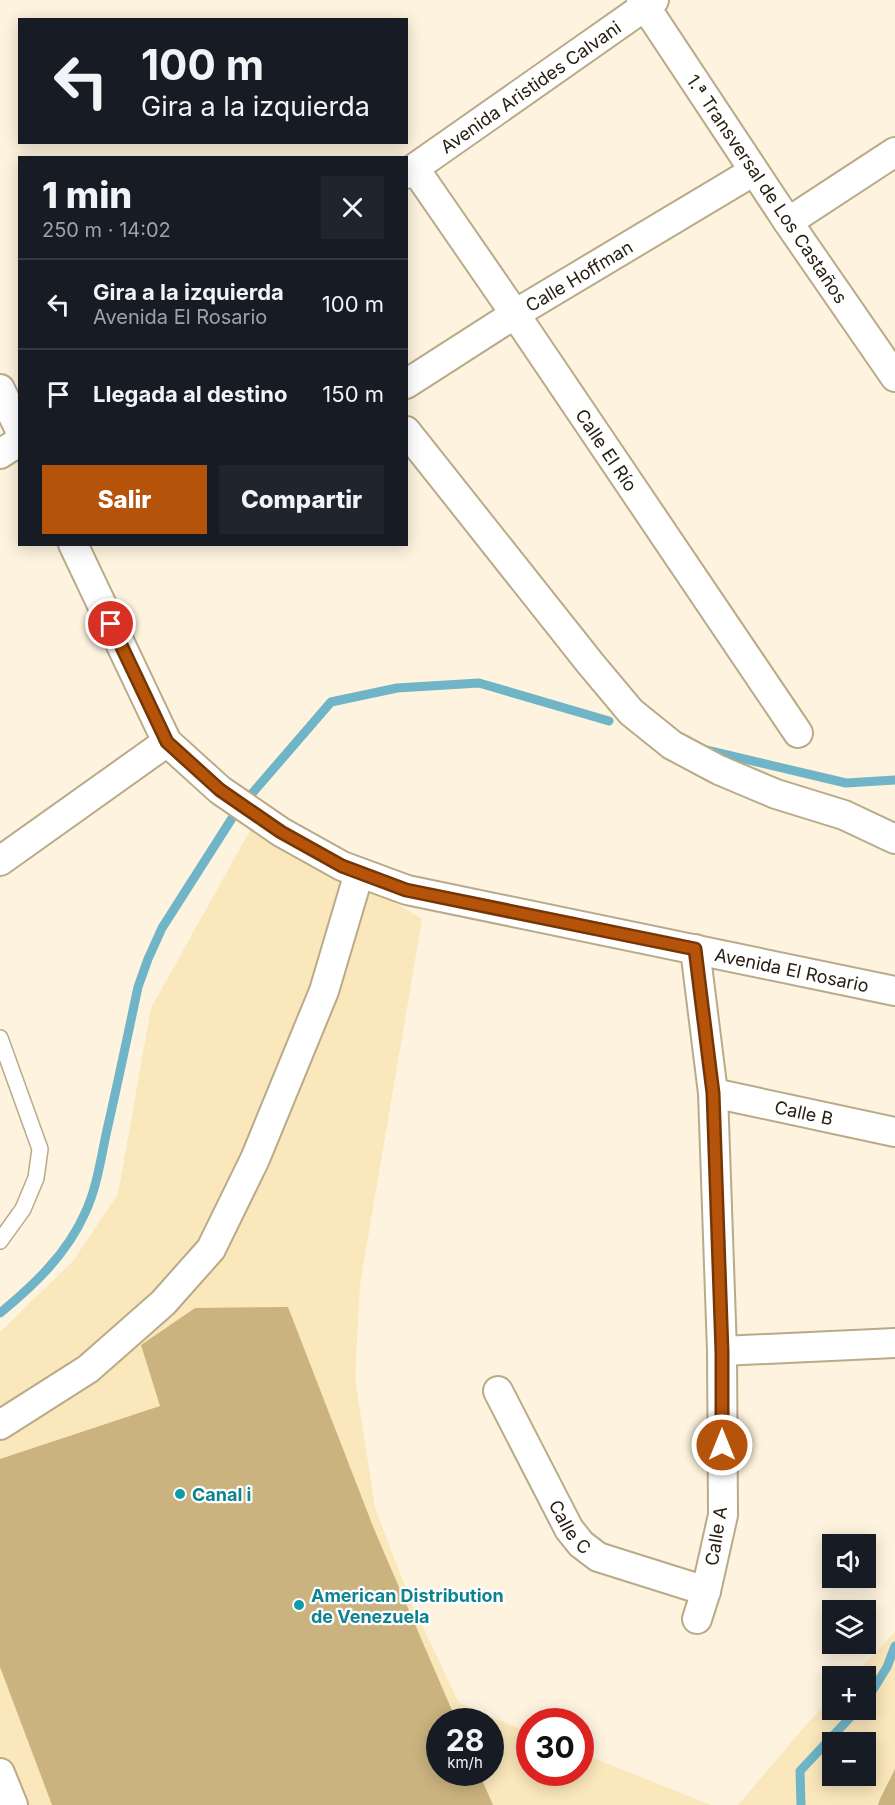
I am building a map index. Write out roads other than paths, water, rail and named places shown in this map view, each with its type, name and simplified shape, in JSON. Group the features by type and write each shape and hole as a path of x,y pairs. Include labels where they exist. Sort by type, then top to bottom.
{"street":[{"name":"1.ª Transversal de Los Castaños","path":"647,2 754,171 895,377"},
{"name":"Avenida Aristides Calvani","path":"411,172 647,2"},
{"path":"788,222 895,152"},
{"name":"Calle Hoffman","path":"408,383 515,314 754,171"},
{"name":"Calle El Río","path":"411,172 515,314 798,733"},
{"path":"0,389 18,426"},
{"path":"408,434 631,712 672,745 719,770 776,794 844,815 895,839"},
{"path":"0,454 18,442"},
{"name":"Avenida El Rosario","path":"75,546 167,742 220,790 281,832 342,866 406,890 895,991"},
{"path":"0,861 167,742"},
{"path":"0,1425 88,1370 163,1303 211,1249 255,1159 324,991 359,873"},
{"name":"Calle A","path":"695,949 713,1093 722,1352 723,1515 698,1618"},
{"name":"Calle B","path":"713,1093 895,1132"},
{"path":"722,1352 895,1343"},
{"name":"Calle C","path":"498,1391 570,1529 581,1544 598,1557 706,1591"},
{"path":"0,1773 13,1805"}],"lane":[{"path":"0,1038 40,1149 36,1178 23,1209 0,1241"}],"waterway":[{"path":"0,1313 37,1280 59,1255 78,1228 89,1203 98,1172 138,987 162,928 236,812 331,702 397,688 479,683 609,721"},
{"path":"706,750 846,783 895,780"},
{"path":"876,1685 887,1667 895,1646"},
{"path":"801,1805 800,1771 848,1720"}],"place":[{"name":"Canal i","path":"180,1494"},
{"name":"American Distribution de Venezuela","path":"299,1605"}]}
